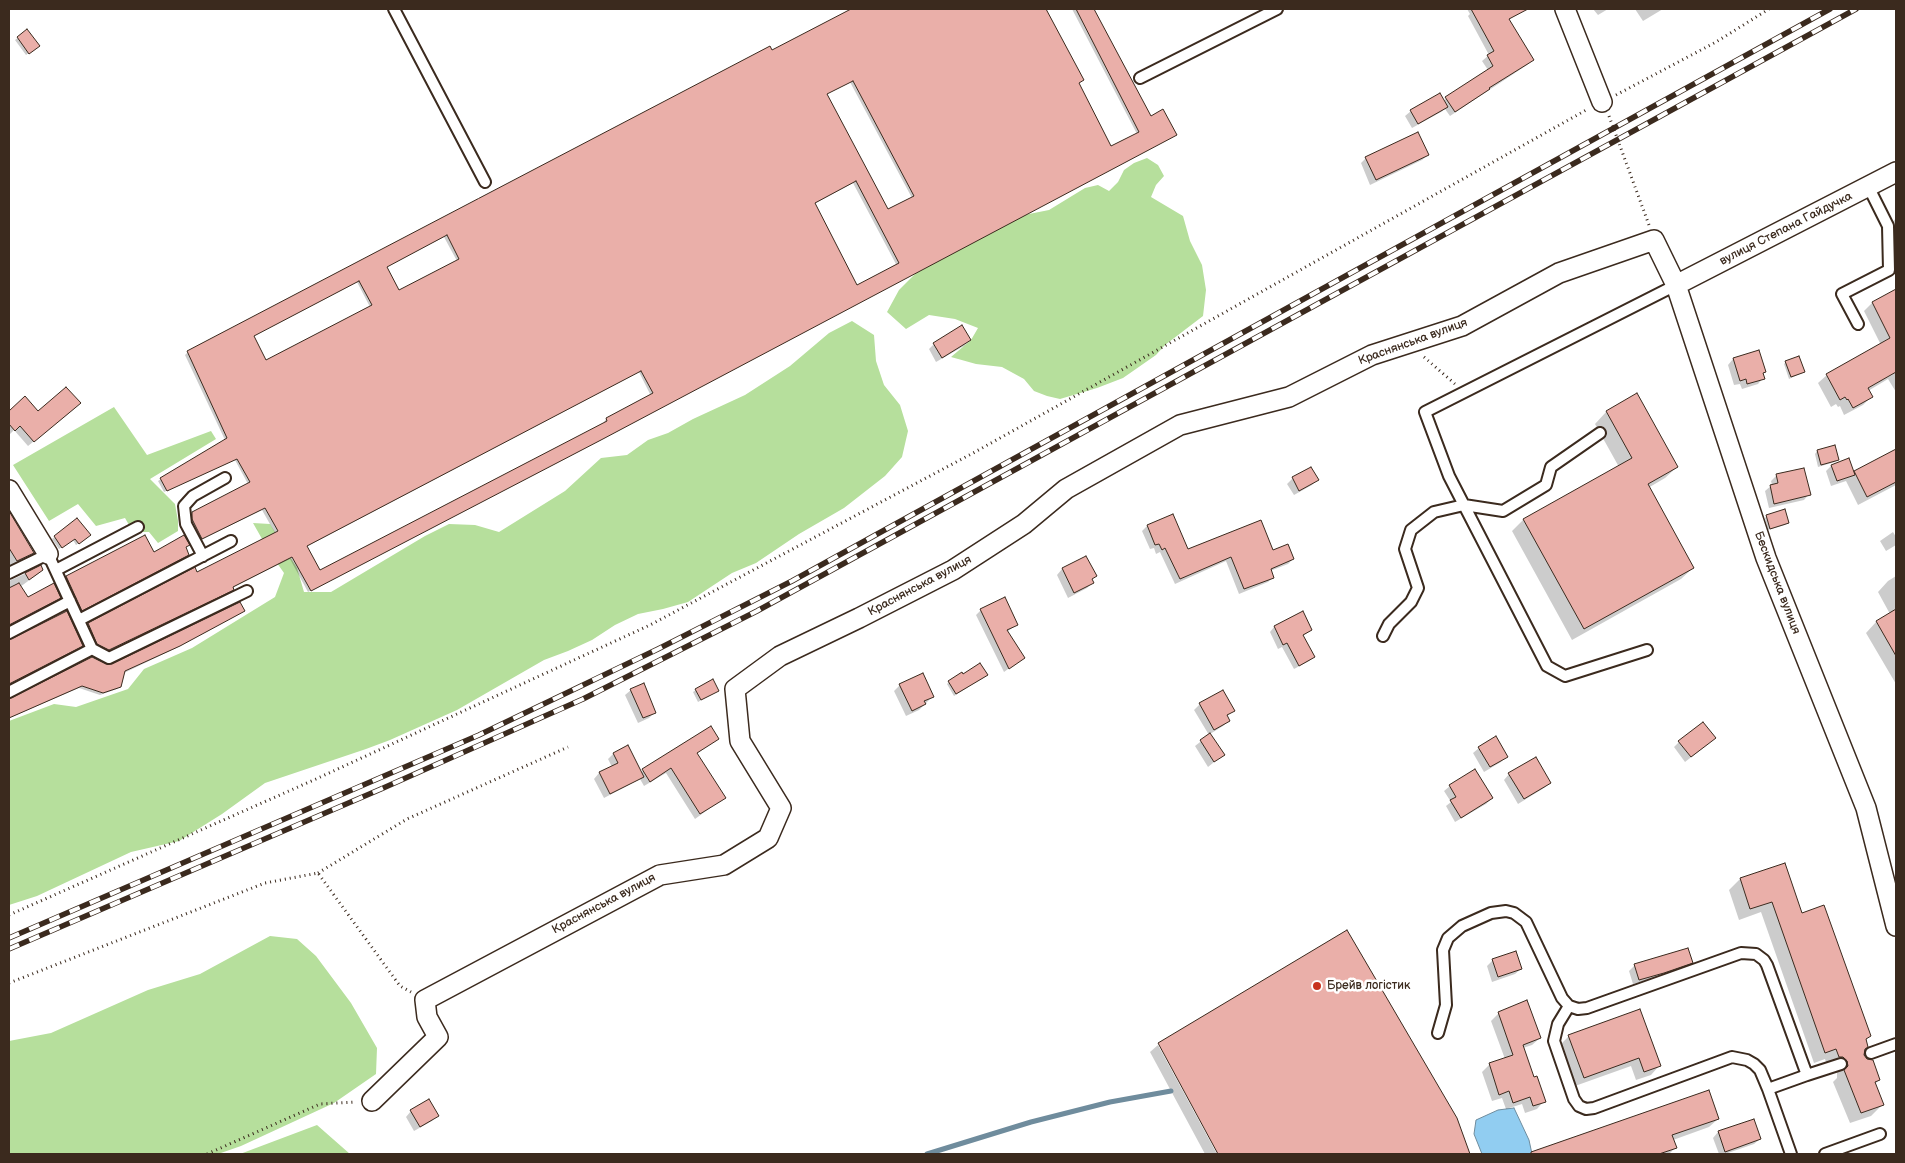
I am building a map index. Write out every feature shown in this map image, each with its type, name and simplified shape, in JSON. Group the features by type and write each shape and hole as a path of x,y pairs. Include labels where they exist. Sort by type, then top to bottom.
{"street":[{"path":"1565,9 1602,102"},
{"name":"вулиця Степана Гайдучка","path":"1676,285 1896,172"},
{"name":"Бескидська вулиця","path":"1654,240 1676,285 1766,558 1866,808 1896,926"},
{"name":"Краснянська вулиця","path":"425,1000 660,875 724,865 768,838 781,808 740,741 735,689 780,656 860,618 953,570 1024,524 1066,489 1180,425 1288,397 1372,355 1462,326 1558,273 1654,240"},
{"path":"9,490 52,562"},
{"path":"372,1101 438,1037 427,1017 425,1000"}],"lane":[{"path":"394,9 485,182"},
{"path":"1140,78 1277,9"},
{"path":"1858,324 1842,294 1889,270 1888,226 1868,186"},
{"path":"1647,650 1565,676 1547,666 1449,476 1425,412 1676,285"},
{"path":"1383,636 1389,624 1411,602 1418,588 1404,549 1412,530 1434,512 1464,505 1503,512 1546,485 1552,467 1600,433"},
{"path":"203,556 186,524 184,506 193,496 225,478"},
{"path":"9,572 52,562 138,527"},
{"path":"79,620 231,542"},
{"path":"52,562 92,649 109,658 247,591"},
{"path":"9,633 70,601"},
{"path":"9,692 92,649"},
{"path":"1438,1033 1447,1000 1443,950 1451,933 1462,926 1498,912 1514,913 1526,922 1562,998 1568,1006 1578,1009 1587,1008 1741,953 1752,952 1761,956 1767,965 1807,1075"},
{"path":"1568,1006 1558,1024 1554,1041 1574,1099 1579,1106 1586,1109 1594,1108 1732,1057 1740,1057 1754,1064 1763,1077 1791,1154"},
{"path":"1871,1053 1896,1044"},
{"path":"1768,1088 1841,1064"},
{"path":"1825,1154 1880,1134"}],"path":[{"path":"9,915 316,779 650,625 975,452 1602,102 1716,42 1769,9"},
{"path":"1602,102 1614,127 1654,240"},
{"path":"1408,343 1465,392"},
{"path":"9,983 265,883 318,873 407,819 568,747"},
{"path":"318,873 400,986 425,1000"},
{"path":"207,1154 320,1104 372,1101"}],"green space":[{"path":"1147,158 1158,165 1164,176 1156,185 1151,197 1183,216 1190,241 1202,265 1206,290 1203,316 1165,345 1156,355 1123,378 1060,399 1047,396 1034,391 1024,379 1002,367 976,364 951,357 971,340 978,328 955,319 929,315 906,329 887,312 899,290 917,272 1024,215 1049,210 1085,188 1098,185 1109,191 1118,182 1124,170 1134,163"},
{"path":"852,321 874,335 876,361 884,385 900,405 908,431 902,457 885,476 844,508 799,534 756,563 732,573 688,602 638,614 615,625 592,640 544,660 457,710 390,740 265,783 222,814 179,841 131,852 37,896 9,905 9,721 54,704 76,707 128,689 144,669 192,648 275,597 284,573 253,523 270,524 297,568 304,592 331,592 425,536 449,524 475,525 499,532 565,491 601,458 627,455 648,440 668,433 745,395 790,366 829,333"},
{"path":"114,407 147,455 211,431 216,439 150,479 175,504 178,521 178,531 158,543 149,532 133,532 125,518 96,526 78,504 49,521 13,465"},
{"path":"270,936 297,939 316,956 351,1003 377,1048 376,1074 334,1103 241,1146 218,1154 9,1154 9,1041 51,1033 148,990 200,974"},
{"path":"317,1125 350,1154 240,1154"}],"water":[{"path":"1514,1108 1529,1140 1532,1154 1482,1154 1474,1134 1476,1120 1498,1110"}],"building":[{"path":"851,9 1046,9 1084,80 1079,83 1111,146 1139,132 1076,9 1094,9 1151,116 1163,109 1177,135 601,440 311,591 292,557 233,587 234,590 109,650 97,644 88,623 195,567 197,572 278,531 265,508 202,539 192,519 192,512 250,482 237,459 167,491 160,478 227,438 187,351 770,46 772,50","holes":["853,81 914,196 888,209 827,94","856,181 899,263 857,285 815,203","447,235 459,259 399,290 387,267","359,281 372,305 266,360 254,336","641,371 653,393 606,418 607,421 320,570 307,546"]},
{"path":"1471,9 1528,9 1509,19 1534,60 1455,112 1445,97 1493,66 1487,55 1494,51"},
{"path":"27,29 40,46 29,54 17,37"},
{"path":"1440,93 1448,107 1418,124 1410,110"},
{"path":"1418,132 1429,155 1376,180 1365,157"},
{"path":"1896,289 1896,372 1868,388 1873,397 1853,408 1845,397 1840,400 1826,374 1890,338 1872,302"},
{"path":"962,325 971,340 942,358 933,343"},
{"path":"1759,350 1766,372 1763,373 1765,379 1747,384 1746,379 1740,381 1733,358"},
{"path":"1799,356 1805,372 1791,377 1785,361"},
{"path":"66,387 81,403 34,442 20,426 15,431 9,424 9,411 25,396 38,411"},
{"path":"1637,393 1678,467 1648,484 1694,568 1584,629 1523,519 1632,458 1606,411"},
{"path":"1835,445 1839,460 1821,465 1817,450"},
{"path":"1896,449 1896,482 1867,497 1854,471"},
{"path":"1849,458 1855,475 1837,481 1831,465"},
{"path":"1311,467 1319,480 1299,491 1292,477"},
{"path":"1804,468 1811,495 1774,504 1770,485 1778,483 1776,474"},
{"path":"1785,509 1789,523 1770,529 1766,515"},
{"path":"9,511 34,553 17,561 9,548"},
{"path":"1173,514 1188,549 1261,520 1273,550 1288,544 1294,559 1271,569 1274,578 1244,589 1231,557 1180,579 1165,548 1162,550 1159,544 1155,545 1147,525"},
{"path":"77,518 91,535 79,544 75,539 62,548 54,536"},
{"path":"145,535 154,552 184,535 190,545 186,547 189,555 82,611 66,576"},
{"path":"1086,556 1097,576 1092,579 1094,583 1074,593 1062,568"},
{"path":"41,565 43,570 29,580 25,573"},
{"path":"19,583 28,597 54,583 61,598 9,625 9,588"},
{"path":"1005,597 1018,625 1007,630 1025,658 1009,669 980,609"},
{"path":"240,602 245,611 180,646 125,671 121,687 103,693 82,686 9,718 9,699 92,657 106,664 112,664"},
{"path":"1896,609 1896,656 1876,621"},
{"path":"67,611 83,646 9,684 9,640"},
{"path":"1303,611 1312,630 1303,635 1315,657 1299,666 1287,643 1283,645 1274,626"},
{"path":"980,663 988,675 956,694 948,681"},
{"path":"923,673 934,697 924,701 926,704 912,711 899,684"},
{"path":"713,679 719,691 701,700 695,689"},
{"path":"644,683 656,713 643,718 630,689"},
{"path":"1223,690 1235,711 1227,715 1230,721 1214,730 1199,703"},
{"path":"1703,722 1716,738 1691,757 1678,741"},
{"path":"711,726 719,739 697,753 726,798 700,814 671,768 650,782 642,769"},
{"path":"1210,733 1225,755 1214,762 1200,740"},
{"path":"1496,736 1508,757 1490,767 1478,747"},
{"path":"628,745 644,777 610,794 599,772 618,763 613,753"},
{"path":"1536,757 1551,783 1524,799 1508,773"},
{"path":"1475,769 1493,798 1461,818 1450,800 1456,797 1449,785"},
{"path":"1785,863 1802,913 1824,905 1871,1036 1866,1039 1868,1047 1865,1049 1864,1055 1867,1059 1873,1060 1880,1080 1875,1082 1884,1105 1861,1113 1844,1070 1848,1066 1847,1061 1843,1057 1839,1057 1836,1049 1825,1053 1772,902 1750,909 1740,878"},
{"name":"Брейв логістик","path":"1347,930 1457,1118 1470,1154 1218,1154 1158,1043"},
{"path":"1688,948 1693,963 1639,980 1634,964"},
{"path":"1516,951 1522,969 1498,977 1492,959"},
{"path":"1527,1000 1541,1038 1523,1045 1534,1077 1537,1076 1546,1102 1533,1106 1530,1097 1513,1103 1509,1091 1499,1095 1489,1063 1513,1055 1498,1012"},
{"path":"1640,1009 1661,1066 1644,1072 1639,1058 1584,1078 1568,1035"},
{"path":"1709,1090 1719,1119 1672,1135 1677,1148 1659,1154 1531,1154 1531,1152"},
{"path":"429,1099 439,1116 420,1127 410,1110"},
{"path":"1754,1119 1761,1139 1725,1152 1718,1131"}],"waterway":[{"path":"927,1154 1031,1122 1110,1102 1171,1091"}],"railway":[{"path":"9,938 479,735 658,649 792,581 1830,9"},
{"path":"9,949 381,789 583,699 757,611 1856,9"}],"place":[{"name":"Брейв логістик","path":"1317,986"}]}
